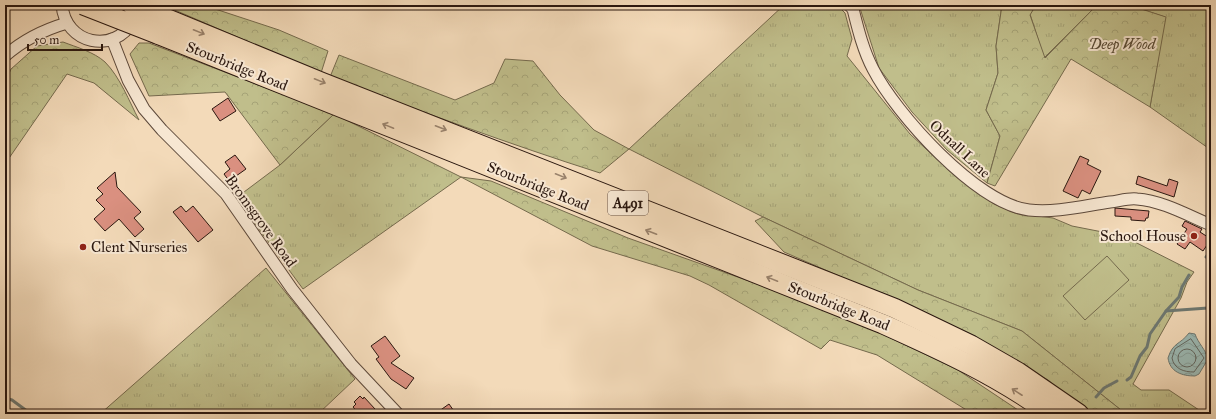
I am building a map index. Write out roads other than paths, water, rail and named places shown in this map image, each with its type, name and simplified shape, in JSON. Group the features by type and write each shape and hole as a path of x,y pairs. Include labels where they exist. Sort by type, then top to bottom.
{"highway":[{"name":"Stourbridge Road","path":"83,5 160,25 321,82 894,308 971,345 1018,372 1079,414"},
{"name":"Stourbridge Road","path":"132,5 160,25 883,324 963,360 1012,388 1050,414"}],"street":[{"path":"62,5 67,23 73,31 84,38 101,42 122,34 131,24 136,15 137,5"},
{"name":"Odnall Lane","path":"849,5 853,9 864,49 873,70 907,118 963,175 987,194 1013,207 1044,211 1136,199 1164,204 1211,225"},
{"path":"5,56 16,46 44,30 67,23"},
{"name":"Bromsgrove Road","path":"112,39 128,80 144,109 162,130 226,194 292,289 351,364 398,414"}],"water":[{"path":"1189,333 1195,334 1208,359 1199,374 1195,376 1181,374 1174,370 1169,363 1168,358 1174,346 1183,340"}],"waterway":[{"path":"1206,257 1211,250"},
{"path":"1127,380 1131,377 1140,356 1147,347 1150,334 1166,311 1179,297 1182,287 1189,275"},
{"path":"1166,311 1208,308"},
{"path":"1096,397 1104,388 1117,381"},
{"path":"5,398 12,400 31,414"}],"place":[{"name":"School House","path":"1194,236"},
{"name":"Clent Nurseries","path":"83,247"}],"park label":[{"name":"Deep Wood","path":"1122,44"}]}
